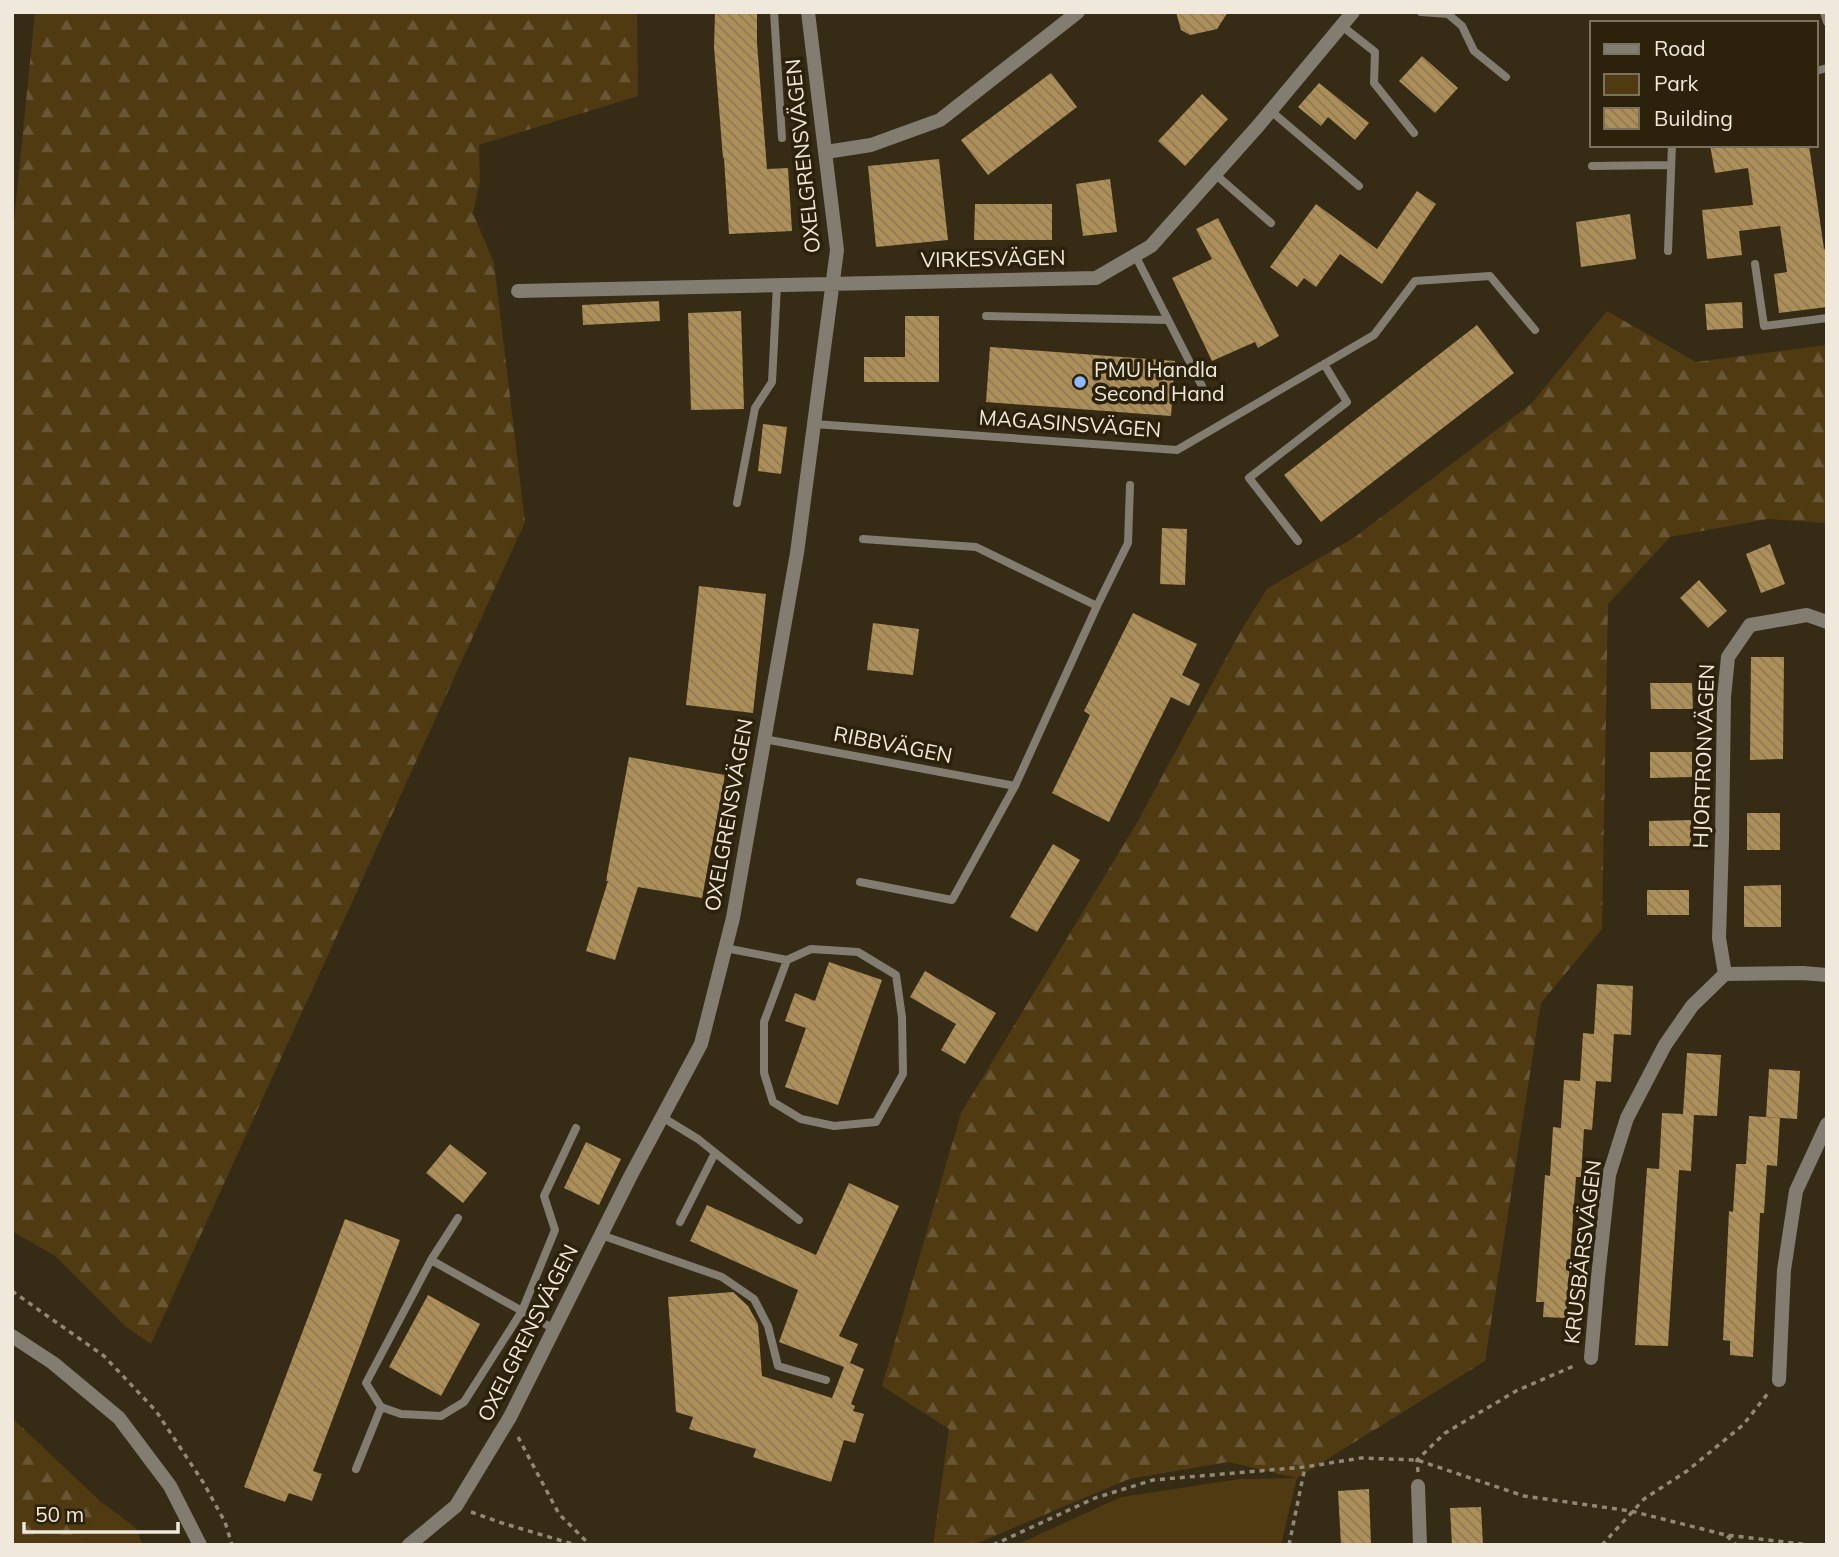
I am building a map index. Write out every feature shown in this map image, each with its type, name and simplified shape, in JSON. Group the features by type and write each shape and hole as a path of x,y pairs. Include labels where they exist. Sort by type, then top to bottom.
{"street":[{"name":"OXELGRENSVÄGEN","path":"409,1545 456,1506 510,1417 701,1044 733,918 797,553 837,250 808,12"},
{"path":"826,152 872,145 940,120 1078,12"},
{"name":"VIRKESVÄGEN","path":"517,291 1096,278 1151,246 1271,111 1353,12"},
{"name":"HJORTRONVÄGEN","path":"1725,974 1719,938 1724,697 1728,657 1750,625 1807,615 1827,621"},
{"path":"1725,974 1827,975"},
{"name":"KRUSBÄRSVÄGEN","path":"1591,1358 1609,1175 1627,1118 1665,1045 1692,1006 1725,974"},
{"path":"1780,1380 1784,1270 1796,1191 1827,1124"},
{"path":"12,1336 53,1363 119,1418 170,1486 200,1545"},
{"path":"1418,1486 1420,1545"}],"lane":[{"path":"774,12 782,138"},
{"path":"1421,12 1448,14 1462,26 1474,51 1506,77"},
{"path":"1824,12 1827,22"},
{"path":"1342,26 1375,52 1374,83 1414,133"},
{"path":"1271,111 1359,186"},
{"path":"1668,251 1672,147"},
{"path":"1592,166 1671,164"},
{"path":"1215,174 1271,223"},
{"path":"1135,255 1206,394"},
{"path":"1755,264 1764,326 1827,318"},
{"name":"MAGASINSVÄGEN","path":"814,424 1177,450 1374,335 1415,281 1490,276 1535,330"},
{"path":"737,503 755,408 772,382 777,285"},
{"path":"986,316 1168,320"},
{"path":"1298,541 1249,478 1347,402 1324,363"},
{"path":"860,882 952,900 1015,786 1128,543 1130,485"},
{"path":"863,539 976,547 1097,606"},
{"name":"RIBBVÄGEN","path":"764,739 1015,786"},
{"path":"725,948 787,960 811,949 858,952 896,975 902,1017 903,1074 876,1122 834,1126 801,1119 773,1102 764,1073 764,1022 787,960"},
{"path":"662,1117 698,1139 799,1220"},
{"path":"458,1218 431,1260 366,1383 381,1407 401,1415 441,1416 464,1402 522,1311 555,1230 544,1196 576,1128"},
{"path":"680,1222 715,1153"},
{"path":"601,1235 722,1277 754,1300 768,1326 778,1366 826,1380"},
{"path":"431,1260 554,1329"},
{"path":"356,1469 381,1407"}],"path":[{"path":"12,1291 104,1356 156,1411 203,1482 225,1522 232,1545"},
{"path":"1418,1486 1417,1460 1445,1433 1516,1391 1591,1358"},
{"path":"1602,1545 1644,1499 1687,1471 1743,1425 1780,1380"},
{"path":"510,1417 520,1442 559,1514 590,1545"},
{"path":"993,1545 1095,1498 1153,1480 1305,1467 1361,1458 1417,1460 1524,1496 1631,1511 1726,1535 1810,1545"},
{"path":"1289,1545 1305,1467"},
{"path":"456,1506 576,1545"},
{"path":"1726,1535 1736,1545"}],"green space":[{"path":"35,12 637,12 638,96 479,145 480,181 473,213 494,263 525,522 151,1344 126,1327 55,1256 12,1231 12,241"},
{"path":"1607,311 1696,362 1827,345 1827,523 1768,519 1670,537 1608,604 1602,929 1541,1003 1485,1361 1297,1478 1228,1462 1129,1479 973,1545 933,1545 949,1429 882,1386 961,1113 1138,821 1240,632 1267,589 1355,537 1532,403"},
{"path":"12,1418 100,1501 83,1545 12,1545"},
{"path":"1297,1478 1281,1545 1016,1545 1121,1497 1240,1479"},
{"path":"100,1501 135,1527 143,1545 83,1545"}],"building":[{"path":"715,12 757,12 767,169 788,168 792,231 729,234 714,47"},
{"path":"1176,12 1228,12 1217,29 1190,35 1181,30"},
{"path":"1422,56 1458,88 1435,113 1399,81"},
{"path":"1051,73 1077,107 988,175 961,140"},
{"path":"1319,83 1369,123 1355,140 1328,117 1321,126 1298,107"},
{"path":"1202,94 1228,119 1185,166 1158,141"},
{"path":"1710,147 1809,147 1824,249 1827,248 1827,307 1779,313 1774,274 1787,272 1780,226 1739,231 1742,255 1707,259 1702,210 1753,205 1748,168 1715,173"},
{"path":"939,159 948,240 876,247 868,166"},
{"path":"1110,179 1117,232 1083,236 1076,184"},
{"path":"1417,191 1436,204 1382,284 1340,254 1316,287 1304,278 1297,287 1270,267 1316,204 1377,249"},
{"path":"975,204 1052,204 1052,240 974,240"},
{"path":"1630,214 1636,259 1581,267 1576,222"},
{"path":"1218,218 1279,336 1258,348 1255,342 1212,361 1172,278 1212,259 1196,229"},
{"path":"659,301 660,321 583,325 582,305"},
{"path":"1742,302 1743,328 1707,330 1705,304"},
{"path":"741,311 744,409 691,410 688,313"},
{"path":"905,316 939,316 939,382 864,382 864,357 905,357"},
{"path":"1477,325 1514,373 1321,522 1284,475"},
{"name":"PMU Handla Second Hand","path":"990,347 1175,361 1171,416 986,402"},
{"path":"763,424 787,427 781,474 758,471"},
{"path":"1162,528 1187,529 1185,585 1160,584"},
{"path":"1770,544 1785,584 1761,593 1746,554"},
{"path":"1699,580 1727,611 1708,628 1680,598"},
{"path":"699,586 766,594 753,713 686,705"},
{"path":"1133,613 1197,644 1182,675 1200,684 1189,706 1171,697 1109,822 1052,793 1090,715 1084,711"},
{"path":"873,623 919,629 913,675 867,670"},
{"path":"1751,657 1784,657 1783,759 1750,760"},
{"path":"1650,683 1692,683 1693,709 1651,709"},
{"path":"1650,752 1692,752 1692,777 1650,778"},
{"path":"629,757 725,775 702,898 638,887 615,960 586,951 608,881"},
{"path":"1747,813 1780,813 1780,850 1747,850"},
{"path":"1691,820 1691,846 1649,846 1649,821"},
{"path":"1053,844 1080,860 1037,932 1010,917"},
{"path":"1781,885 1781,927 1744,927 1744,886"},
{"path":"1647,890 1689,890 1689,915 1647,915"},
{"path":"829,962 882,980 838,1105 785,1087 806,1028 785,1021 795,993 815,1001"},
{"path":"925,971 996,1013 965,1064 941,1050 956,1024 910,997"},
{"path":"1597,984 1633,986 1631,1035 1614,1034 1611,1082 1596,1081 1592,1130 1584,1129 1581,1177 1576,1177 1566,1318 1543,1317 1544,1302 1536,1302 1545,1175 1550,1176 1553,1127 1561,1128 1564,1080 1580,1081 1583,1033 1594,1034"},
{"path":"1687,1053 1721,1055 1717,1116 1694,1115 1691,1171 1679,1170 1668,1346 1635,1345 1647,1168 1659,1169 1662,1113 1683,1114"},
{"path":"1769,1069 1800,1071 1797,1119 1766,1117"},
{"path":"1749,1116 1780,1118 1777,1166 1767,1165 1764,1213 1760,1213 1753,1357 1730,1355 1730,1341 1723,1340 1729,1211 1733,1212 1736,1164 1746,1164"},
{"path":"586,1142 621,1159 599,1205 564,1188"},
{"path":"450,1144 487,1173 463,1203 426,1173"},
{"path":"849,1183 899,1206 839,1336 858,1344 850,1363 864,1369 851,1404 855,1406 853,1411 864,1414 855,1443 844,1440 831,1482 753,1457 756,1449 689,1429 693,1417 676,1412 668,1297 733,1292 748,1306 758,1324 762,1376 832,1398 844,1367 779,1342 798,1290 690,1241 707,1205 816,1255"},
{"path":"345,1219 400,1240 313,1471 322,1474 312,1501 289,1493 285,1502 244,1487"},
{"path":"428,1295 480,1324 441,1396 389,1367"},
{"path":"1369,1489 1371,1545 1341,1545 1338,1491"},
{"path":"1481,1507 1483,1545 1452,1545 1450,1508"}],"place":[{"name":"PMU Handla Second Hand","path":"1080,382"}]}
